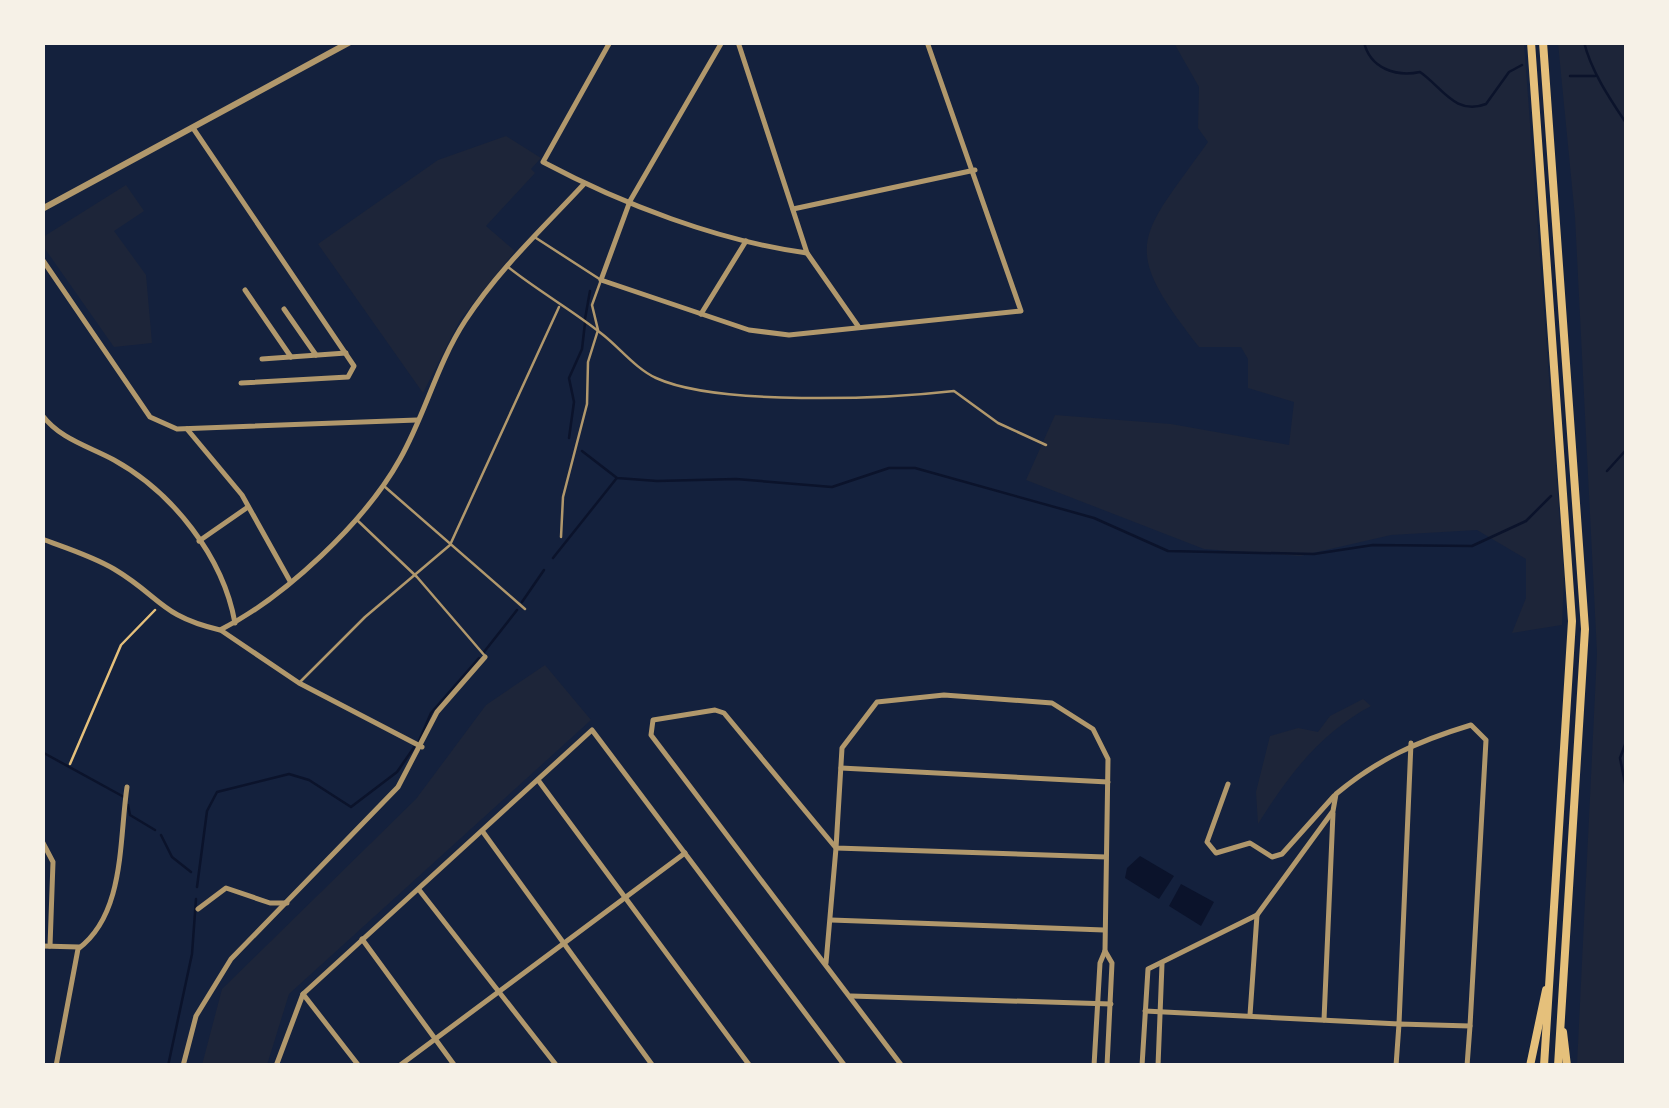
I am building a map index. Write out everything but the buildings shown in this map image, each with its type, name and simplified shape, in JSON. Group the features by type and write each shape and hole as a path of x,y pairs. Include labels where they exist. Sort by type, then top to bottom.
{"main road":[{"path":"1531,42 1572,621 1544,1066"},
{"path":"1543,42 1584,612 1558,1066"},
{"path":"1530,1066 1552,962"},
{"path":"1561,1008 1567,1066"}],"street":[{"path":"42,209 350,42"},
{"path":"610,42 543,162 584,184 746,241 807,252"},
{"path":"722,42 630,201 601,280 748,330 789,335 1020,311 975,170 927,42"},
{"path":"738,42 807,252 858,326"},
{"path":"193,128 354,366 348,376 240,383"},
{"path":"793,210 975,170"},
{"path":"220,630 264,606 356,519 401,458 464,323 507,266 584,184"},
{"path":"700,314 746,241"},
{"path":"42,259 150,417 187,429 416,420"},
{"path":"245,290 291,357"},
{"path":"284,309 316,355"},
{"path":"262,359 346,353"},
{"path":"42,415 60,434 120,463 155,488 199,541 227,592 235,623"},
{"path":"187,429 248,507 290,581"},
{"path":"199,541 248,507"},
{"path":"42,539 120,572 158,606 190,623 220,630 299,683 422,747"},
{"path":"184,1066 196,1016 231,959 398,788 437,712 486,657"},
{"path":"826,963 842,748 877,702 944,696 1052,703 1093,730 1108,759 1105,951 1100,963 1094,1066"},
{"path":"902,1066 651,735 651,723 660,717 715,710 724,713 836,848 1106,857"},
{"path":"1228,784 1207,842 1216,853 1250,843 1272,857 1282,854 1336,794 1369,766 1411,743 1471,725 1486,740 1468,1066"},
{"path":"276,1066 303,994 592,730 843,1065"},
{"path":"1396,1066 1411,743"},
{"path":"841,768 1108,782"},
{"path":"538,780 750,1066"},
{"path":"42,841 53,862 46,946 79,948 94,937 110,911 127,787"},
{"path":"1324,1020 1336,794"},
{"path":"1142,1066 1148,970 1257,915 1333,810"},
{"path":"483,832 653,1066"},
{"path":"399,1066 685,852"},
{"path":"198,909 226,888 270,903 287,903"},
{"path":"419,890 557,1066"},
{"path":"1250,1015 1257,915"},
{"path":"831,920 1104,930"},
{"path":"362,939 456,1066"},
{"path":"56,1066 79,948"},
{"path":"1105,951 1112,963 1107,1066"},
{"path":"1158,1066 1162,962"},
{"path":"303,994 359,1066"},
{"path":"850,996 1111,1004"},
{"path":"1145,1011 1470,1026"}],"lane":[{"path":"534,237 601,280 592,305 598,330 586,384 588,404 563,497 561,537"},
{"path":"507,266 560,307 598,330 653,377 704,393 909,396 954,391 998,423 1046,445"},
{"path":"299,683 365,616 418,577 450,545 560,307"},
{"path":"382,485 525,609"},
{"path":"356,519 418,577 486,657"}],"path":[{"path":"70,764 122,646 158,606"}],"shaded area":[{"path":"1174,43 1524,43 1564,578 1562,625 1512,633 1526,598 1526,559 1477,530 1391,535 1300,556 1204,549 1026,480 1055,415 1171,424 1289,445 1294,402 1248,388 1248,359 1241,347 1199,347 1157,286 1148,263 1147,243 1153,223 1208,142 1198,128 1199,87"},
{"path":"1558,43 1626,43 1626,1065 1577,1065 1597,653 1575,217"},
{"path":"506,136 541,158 531,169 535,173 486,226 515,251 460,320 423,393 318,244 438,160"},
{"path":"126,185 144,211 114,231 146,275 152,343 114,347 43,246 43,237"},
{"path":"545,665 591,720 289,994 267,1065 202,1065 222,989 416,799 486,705"},
{"path":"1363,699 1371,706 1336,729 1307,757 1258,824 1256,792 1270,736 1298,728 1318,732 1330,716"},
{"path":"1140,856 1174,876 1159,899 1125,878 1127,868"},
{"path":"1181,884 1214,902 1201,926 1169,906"}],"waterway":[{"path":"1364,42 1378,65 1394,72 1420,72 1450,98 1466,106 1486,104 1509,72 1522,65"},
{"path":"1584,42 1596,74 1626,123"},
{"path":"1570,76 1595,76"},
{"path":"585,319 590,291"},
{"path":"569,438 574,402 569,378 582,349 585,323"},
{"path":"1607,471 1626,450"},
{"path":"582,451 617,478 657,481 736,479 832,487 889,468 915,468 1094,518 1168,551 1314,554 1373,545 1472,546 1526,521 1551,496"},
{"path":"553,558 616,479"},
{"path":"522,602 544,570"},
{"path":"484,652 517,610"},
{"path":"419,741 431,713 479,658"},
{"path":"1626,742 1620,758 1626,788"},
{"path":"197,887 207,811 217,792 289,774 309,780 351,807 397,772 415,746"},
{"path":"42,752 124,797"},
{"path":"128,805 130,815 155,830"},
{"path":"161,835 172,857 191,872"},
{"path":"168,1066 192,954 196,899"}]}
